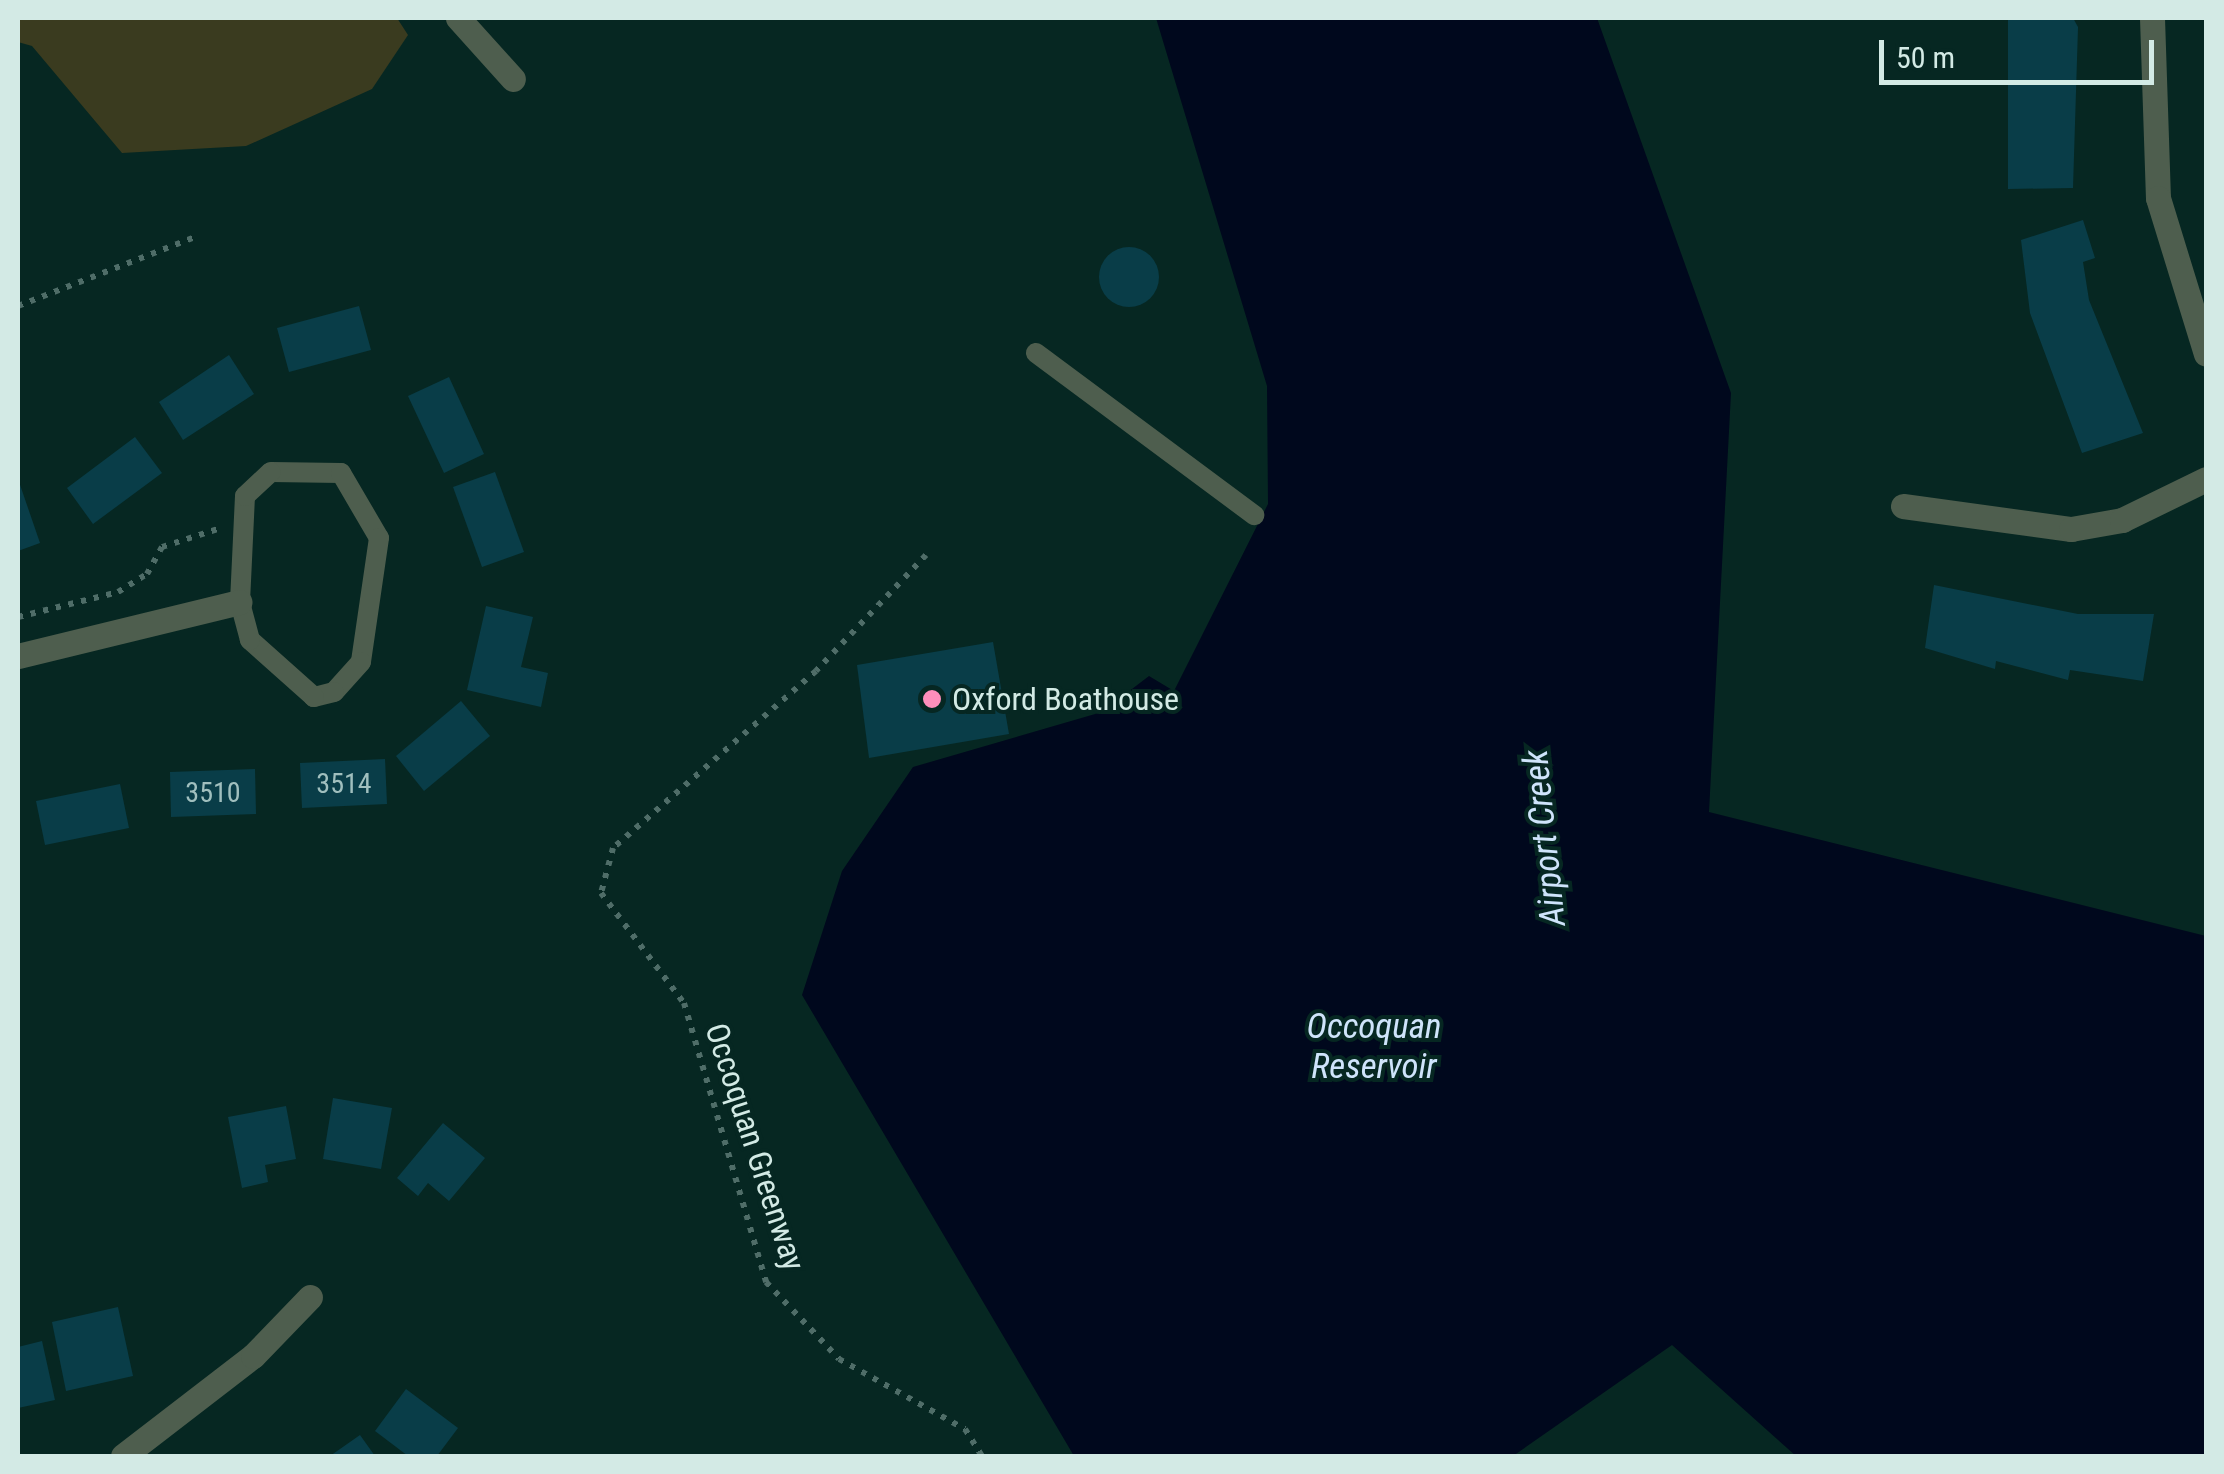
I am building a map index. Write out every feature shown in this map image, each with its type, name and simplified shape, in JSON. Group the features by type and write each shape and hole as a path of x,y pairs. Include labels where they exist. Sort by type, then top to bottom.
{"street":[{"path":"458,18 513,79"},
{"path":"2152,18 2158,198 2206,354"},
{"path":"1903,506 2072,529 2136,514 2206,479"},
{"path":"18,656 240,602"},
{"path":"123,1456 253,1356 310,1297"}],"lane":[{"path":"1036,354 1254,515"},
{"path":"315,470 341,474 379,538 361,662 334,692 314,697 290,683 250,640 240,602 245,496 271,472 315,470"}],"path":[{"path":"18,306 194,238"},
{"path":"18,617 118,592 193,530 243,536"},
{"name":"Occoquan Greenway","path":"926,555 816,672 613,848 601,893 684,1003 766,1282 838,1359 964,1429 982,1456"}],"green space":[{"path":"18,18 397,18 408,35 372,89 246,146 122,153 32,46 18,42"}],"water":[{"name":"Occoquan Reservoir","path":"1156,18 1597,18 1731,393 1709,812 2206,936 2206,1456 1796,1456 1672,1345 1513,1456 1074,1456 802,995 842,871 913,767 1102,712 1149,676 1174,691 1268,504 1267,386"}],"building":[{"path":"2008,18 2073,18 2078,27 2073,188 2008,189"},
{"path":"2083,220 2095,258 2083,262 2089,300 2143,433 2082,453 2030,313 2021,240"},
{"path":"1129,247 1150,256 1159,277 1150,298 1129,307 1108,298 1099,277 1108,256"},
{"path":"359,306 371,350 289,372 277,328"},
{"path":"229,355 254,394 183,440 159,402"},
{"path":"449,377 484,454 444,473 408,396"},
{"path":"135,437 162,473 93,524 67,488"},
{"path":"495,472 524,552 482,567 453,487"},
{"path":"18,479 40,543 18,551"},
{"path":"1934,585 2078,614 2154,614 2143,681 2070,670 2068,680 1996,661 1995,669 1925,648"},
{"path":"486,606 533,617 521,667 548,673 541,707 467,690"},
{"name":"Oxford Boathouse","path":"993,642 1009,734 869,758 857,665"},
{"path":"461,701 490,736 424,791 396,756"},
{"path":"385,759 387,804 302,808 300,763"},
{"path":"255,769 256,814 171,817 170,772"},
{"path":"120,784 129,828 45,845 36,801"},
{"path":"333,1098 392,1108 381,1169 323,1159"},
{"path":"286,1106 296,1159 265,1165 268,1182 242,1188 228,1117"},
{"path":"443,1123 485,1158 449,1201 428,1183 418,1196 397,1178"},
{"path":"118,1307 133,1376 66,1391 52,1322"},
{"path":"42,1341 55,1400 18,1408 18,1347"},
{"path":"406,1389 458,1428 437,1456 408,1456 375,1431"},
{"path":"360,1435 375,1456 330,1456"}],"place":[{"name":"Oxford Boathouse","path":"932,699"}],"water label":[{"name":"Airport Creek","path":"1545,838"}]}
